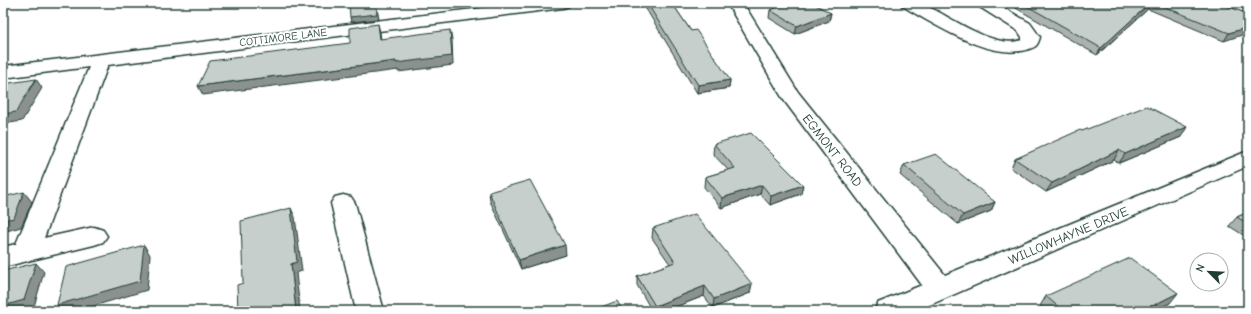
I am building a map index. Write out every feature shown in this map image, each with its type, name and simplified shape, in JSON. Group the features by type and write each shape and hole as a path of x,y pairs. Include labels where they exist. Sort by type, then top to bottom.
{"street":[{"name":"COTTIMORE LANE","path":"3,72 563,3"},
{"name":"EGMONT ROAD","path":"735,3 790,95 941,289"},
{"path":"908,3 990,44 1013,48 1024,47 1030,43 1031,37 1024,26 984,3"},
{"path":"14,254 101,60"},
{"name":"WILLOWHAYNE DRIVE","path":"888,311 1248,158"},
{"path":"343,203 370,311"},
{"path":"14,254 94,236"}],"building":[{"path":"349,3 376,3 377,14 350,17"},
{"path":"647,3 672,3 691,31 696,30 730,80 698,85"},
{"path":"790,3 812,3 831,13 797,26 770,10"},
{"path":"1022,3 1150,3 1101,48"},
{"path":"1155,3 1219,3 1248,14 1248,27 1229,33"},
{"path":"378,24 380,39 450,30 452,56 396,63 396,61 198,86 210,61 350,43 350,28"},
{"path":"36,79 16,112 3,114 3,84"},
{"path":"1147,106 1187,127 1125,154 1119,150 1052,183 1015,159 1080,130 1082,131"},
{"path":"751,133 803,185 771,196 762,185 722,198 705,177 735,168 714,144"},
{"path":"936,154 995,202 963,215 904,165"},
{"path":"530,180 565,245 519,260 489,192"},
{"path":"24,192 14,218 3,220 3,197"},
{"path":"291,208 297,262 291,264 296,311 238,311 237,285 243,283 241,221"},
{"path":"1248,212 1248,224 1237,217"},
{"path":"695,214 752,284 714,299 705,286 655,306 637,276 675,262 653,228"},
{"path":"144,245 140,281 57,305 66,267"},
{"path":"1130,258 1178,293 1142,311 1063,311 1046,296"},
{"path":"36,263 24,300 3,306 3,271"},
{"path":"617,301 623,311 591,311"}]}
